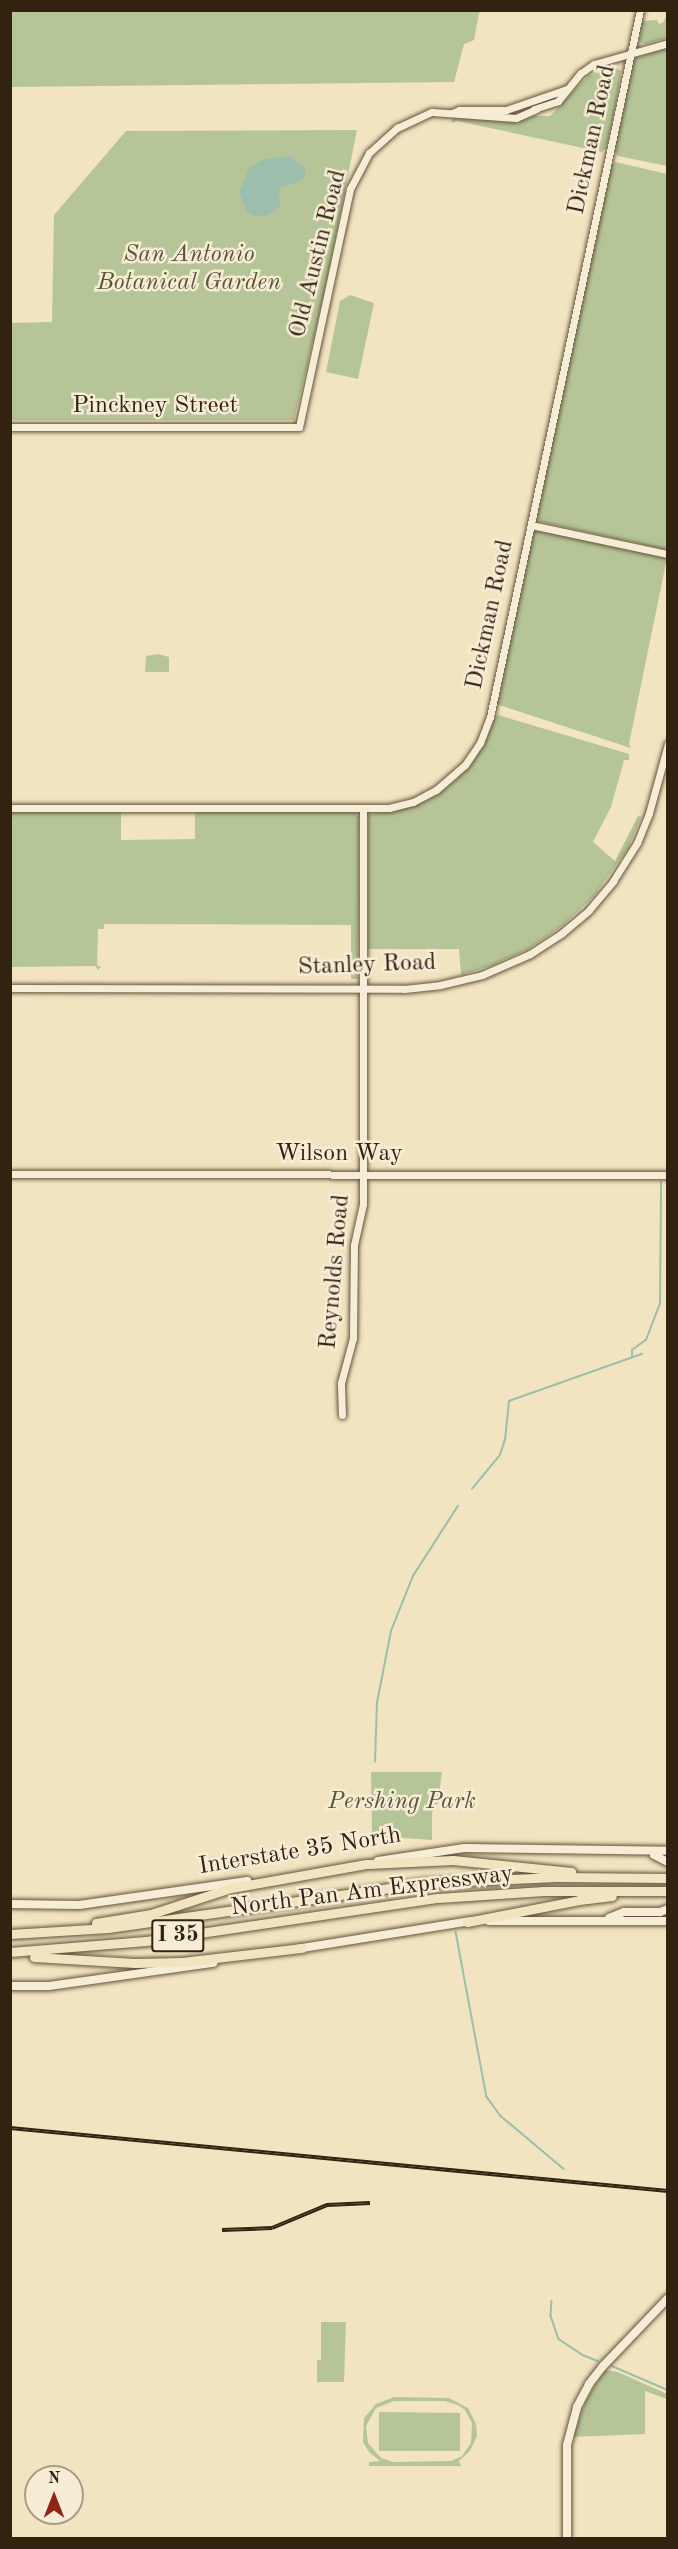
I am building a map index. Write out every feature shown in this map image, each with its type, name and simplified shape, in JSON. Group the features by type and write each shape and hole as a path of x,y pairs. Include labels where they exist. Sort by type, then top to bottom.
{"highway":[{"path":"10,1933 140,1917 231,1888 367,1864 453,1860 667,1878"},
{"name":"North Pan Am Expressway","path":"10,1933 108,1928 384,1887 483,1878 667,1878"},
{"path":"467,1922 579,1900 666,1891"},
{"name":"North Pan Am Expressway","path":"10,1954 136,1943 388,1905 512,1892 666,1891"},
{"path":"10,1954 135,1963 182,1962 302,1948"}],"main road":[{"name":"Interstate 35 North","path":"10,1904 79,1905 464,1848 636,1851 666,1857"},
{"path":"602,1920 624,1912 667,1909"},
{"path":"10,1986 49,1986 467,1922 668,1920"},
{"path":"567,2538 567,2445 577,2407 589,2384 603,2366 668,2298"}],"street":[{"name":"Dickman Road","path":"10,808 363,809 401,805 431,793 456,774 480,743 490,717 640,10"},
{"name":"Old Austin Road","path":"299,427 354,176 369,153 397,128 432,112 452,112 492,118 508,117 536,109 558,101 581,73 594,64 668,43"},
{"name":"Old Austin Road","path":"452,112 506,110 567,89"},
{"name":"Pinckney Street","path":"10,427 299,427"},
{"path":"531,525 668,554"},
{"name":"Stanley Road","path":"10,988 423,987 473,978 516,962 562,933 589,910 614,881 637,843 655,796 668,744"},
{"name":"Reynolds Road","path":"342,1414 342,1383 353,1338 354,1245 363,1204 363,809"},
{"name":"Wilson Way","path":"10,1174 668,1175"}],"green space":[{"path":"10,11 482,11 479,13 474,40 464,44 454,82 11,87"},
{"path":"665,17 667,38 645,44 639,42 642,21 657,20 659,24 664,22"},
{"path":"667,48 667,166 618,156 613,149 633,59"},
{"path":"615,67 621,71 606,148 602,152 457,121 452,123 452,117 504,122 533,116 550,116 588,76"},
{"name":"San Antonio Botanical Garden","path":"357,130 326,285 294,420 11,420 10,323 52,322 54,215 126,131"},
{"path":"615,162 667,174 667,550 541,522 536,516 609,167"},
{"path":"350,295 374,303 358,379 326,372 340,301"},
{"path":"540,530 667,558 629,744 631,748 496,704 533,532"},
{"path":"158,654 169,657 169,672 145,672 146,656"},
{"path":"498,715 629,754 629,760 624,760 611,807 593,842 615,861 638,816 641,817 628,848 594,896 562,926 528,949 490,966 461,975 459,949 369,949 368,954 368,815 426,801 454,782 475,759"},
{"path":"10,811 121,811 121,840 195,839 195,811 354,812 359,817 358,979 351,979 351,925 104,924 104,929 98,929 97,965 101,967 98,970 95,966 11,967"},
{"name":"Pershing Park","path":"371,1772 442,1772 438,1803 432,1813 432,1840 372,1836"},
{"path":"321,2322 346,2322 344,2382 317,2382 317,2360 321,2360"},
{"path":"605,2370 618,2372 667,2394 667,2399 645,2391 645,2434 573,2437 586,2400"},
{"path":"394,2397 449,2398 468,2408 476,2424 477,2436 470,2451 459,2461 461,2466 369,2466 369,2462 380,2461 369,2452 363,2442 364,2418 376,2404","holes":["394,2401 445,2401 465,2410 472,2423 471,2443 462,2456 451,2461 393,2462 381,2458 368,2443 366,2426 376,2408"]},
{"path":"379,2412 460,2413 460,2451 379,2451"}],"shaded area":[{"path":"290,156 305,169 305,176 299,182 281,187 278,192 281,205 269,215 254,216 246,211 239,192 250,167 265,159"}],"waterway":[{"path":"632,1357 632,1350 646,1340 660,1304 661,1182"},
{"path":"472,1489 500,1455 505,1440 509,1401 642,1354"},
{"path":"375,1762 377,1703 391,1631 413,1576 458,1506"},
{"path":"456,1932 487,2097 501,2116 564,2169"},
{"path":"552,2301 551,2316 559,2339 583,2355 598,2361"},
{"path":"612,2366 668,2390"}],"railway":[{"path":"10,2128 668,2191"},
{"path":"222,2230 272,2228 327,2205 370,2203"}]}
